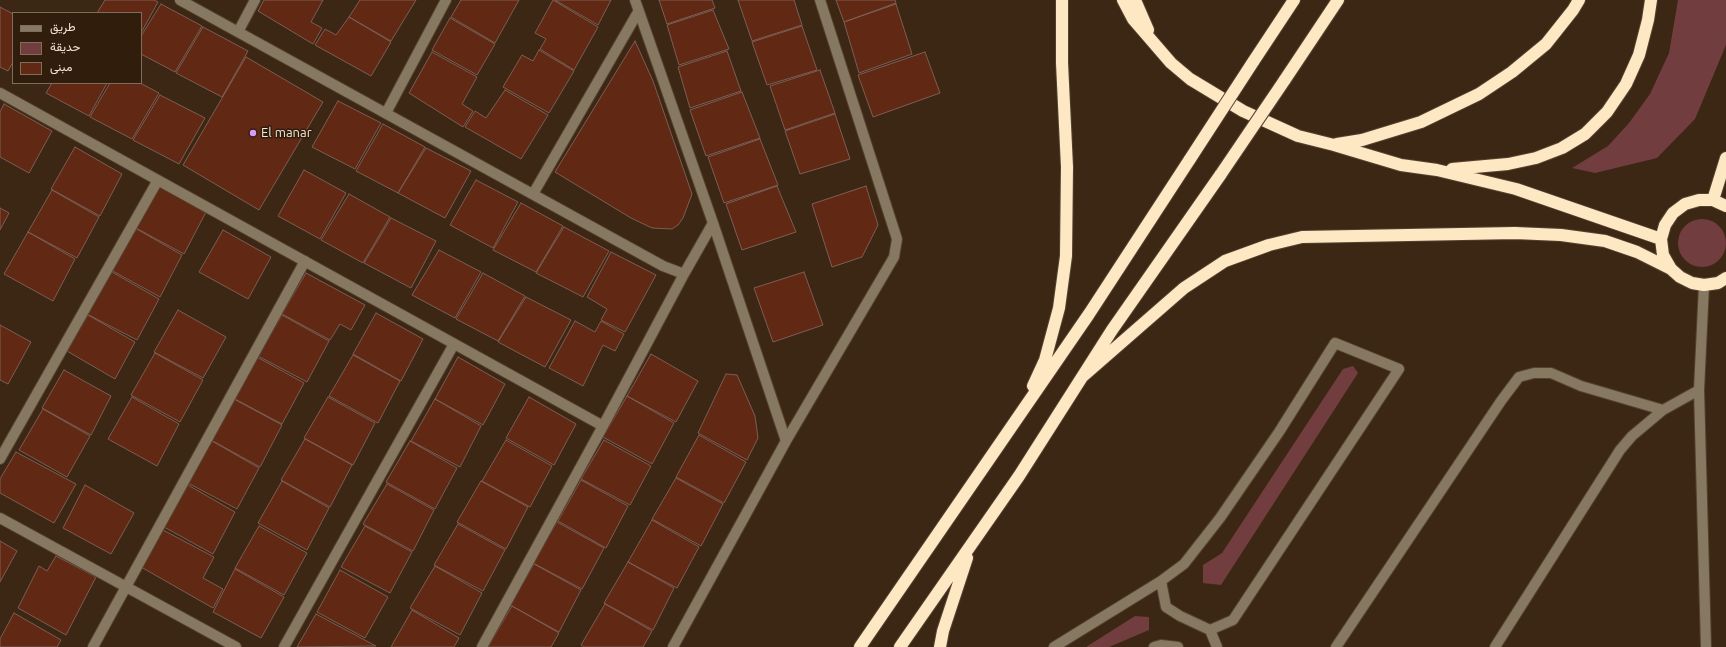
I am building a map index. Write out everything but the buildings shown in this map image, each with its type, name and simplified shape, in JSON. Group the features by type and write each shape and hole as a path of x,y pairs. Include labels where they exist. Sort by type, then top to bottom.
{"highway":[{"path":"1020,415 1045,360 1059,308 1066,256 1067,167 1062,63 1062,0"},
{"path":"1123,0 1133,19 1171,63 1190,79 1243,111 1298,136 1401,165 1437,170 1516,189 1662,239"},
{"path":"1135,0 1142,18 1155,43"},
{"path":"860,647 1089,314 1294,0"},
{"path":"900,647 972,546 1019,476 1112,330 1221,174 1338,0"},
{"path":"1437,170 1508,164 1536,158 1562,148 1585,134 1607,112 1626,84 1639,55 1648,20 1651,0"},
{"path":"1334,145 1362,140 1421,122 1479,94 1512,72 1546,44 1576,5"},
{"path":"1713,200 1726,158"},
{"path":"1671,269 1663,255 1662,239 1665,225 1673,213 1685,204 1699,200 1713,200 1726,206"},
{"path":"1082,377 1141,324 1190,284 1225,261 1269,245 1302,237 1515,233 1561,235 1605,241 1637,252 1671,269 1680,277 1692,283 1704,285 1718,283 1726,278"},
{"path":"940,647 972,546"}],"street":[{"path":"180,0 663,266 684,274"},
{"path":"238,32 255,0"},
{"path":"386,113 446,0"},
{"path":"635,0 713,223 786,441"},
{"path":"673,647 786,441 894,257 896,239 820,0"},
{"path":"533,194 638,12"},
{"path":"2,98 158,180 604,426"},
{"path":"0,459 158,180"},
{"path":"482,647 604,426 684,274 713,223"},
{"path":"93,647 305,261"},
{"path":"1704,285 1699,390 1706,647"},
{"path":"1054,647 1161,581 1184,564 1220,518 1279,432 1335,343 1399,369 1233,620 1210,630"},
{"path":"284,647 454,344"},
{"path":"1336,647 1501,401 1519,377 1534,373 1551,373 1582,386 1663,410"},
{"path":"1495,647 1620,450 1632,436 1663,410 1699,390"},
{"path":"0,518 236,647"},
{"path":"1161,581 1166,607 1180,616 1210,630 1217,647"},
{"path":"1154,647 1161,645 1178,647"}],"green space":[{"path":"1678,0 1726,0 1726,45 1695,119 1657,158 1595,173 1572,168 1608,146 1629,123 1650,94 1669,53"},
{"path":"1697,219 1707,219 1719,226 1726,238 1726,248 1719,260 1707,267 1697,267 1689,263 1682,256 1678,248 1678,238 1682,230 1689,223"},
{"path":"1353,366 1358,373 1221,585 1203,583 1203,565 1222,553 1343,369"},
{"path":"1135,616 1149,617 1149,630 1109,647 1086,647"}],"place":[{"name":"El manar","path":"253,133"}]}
